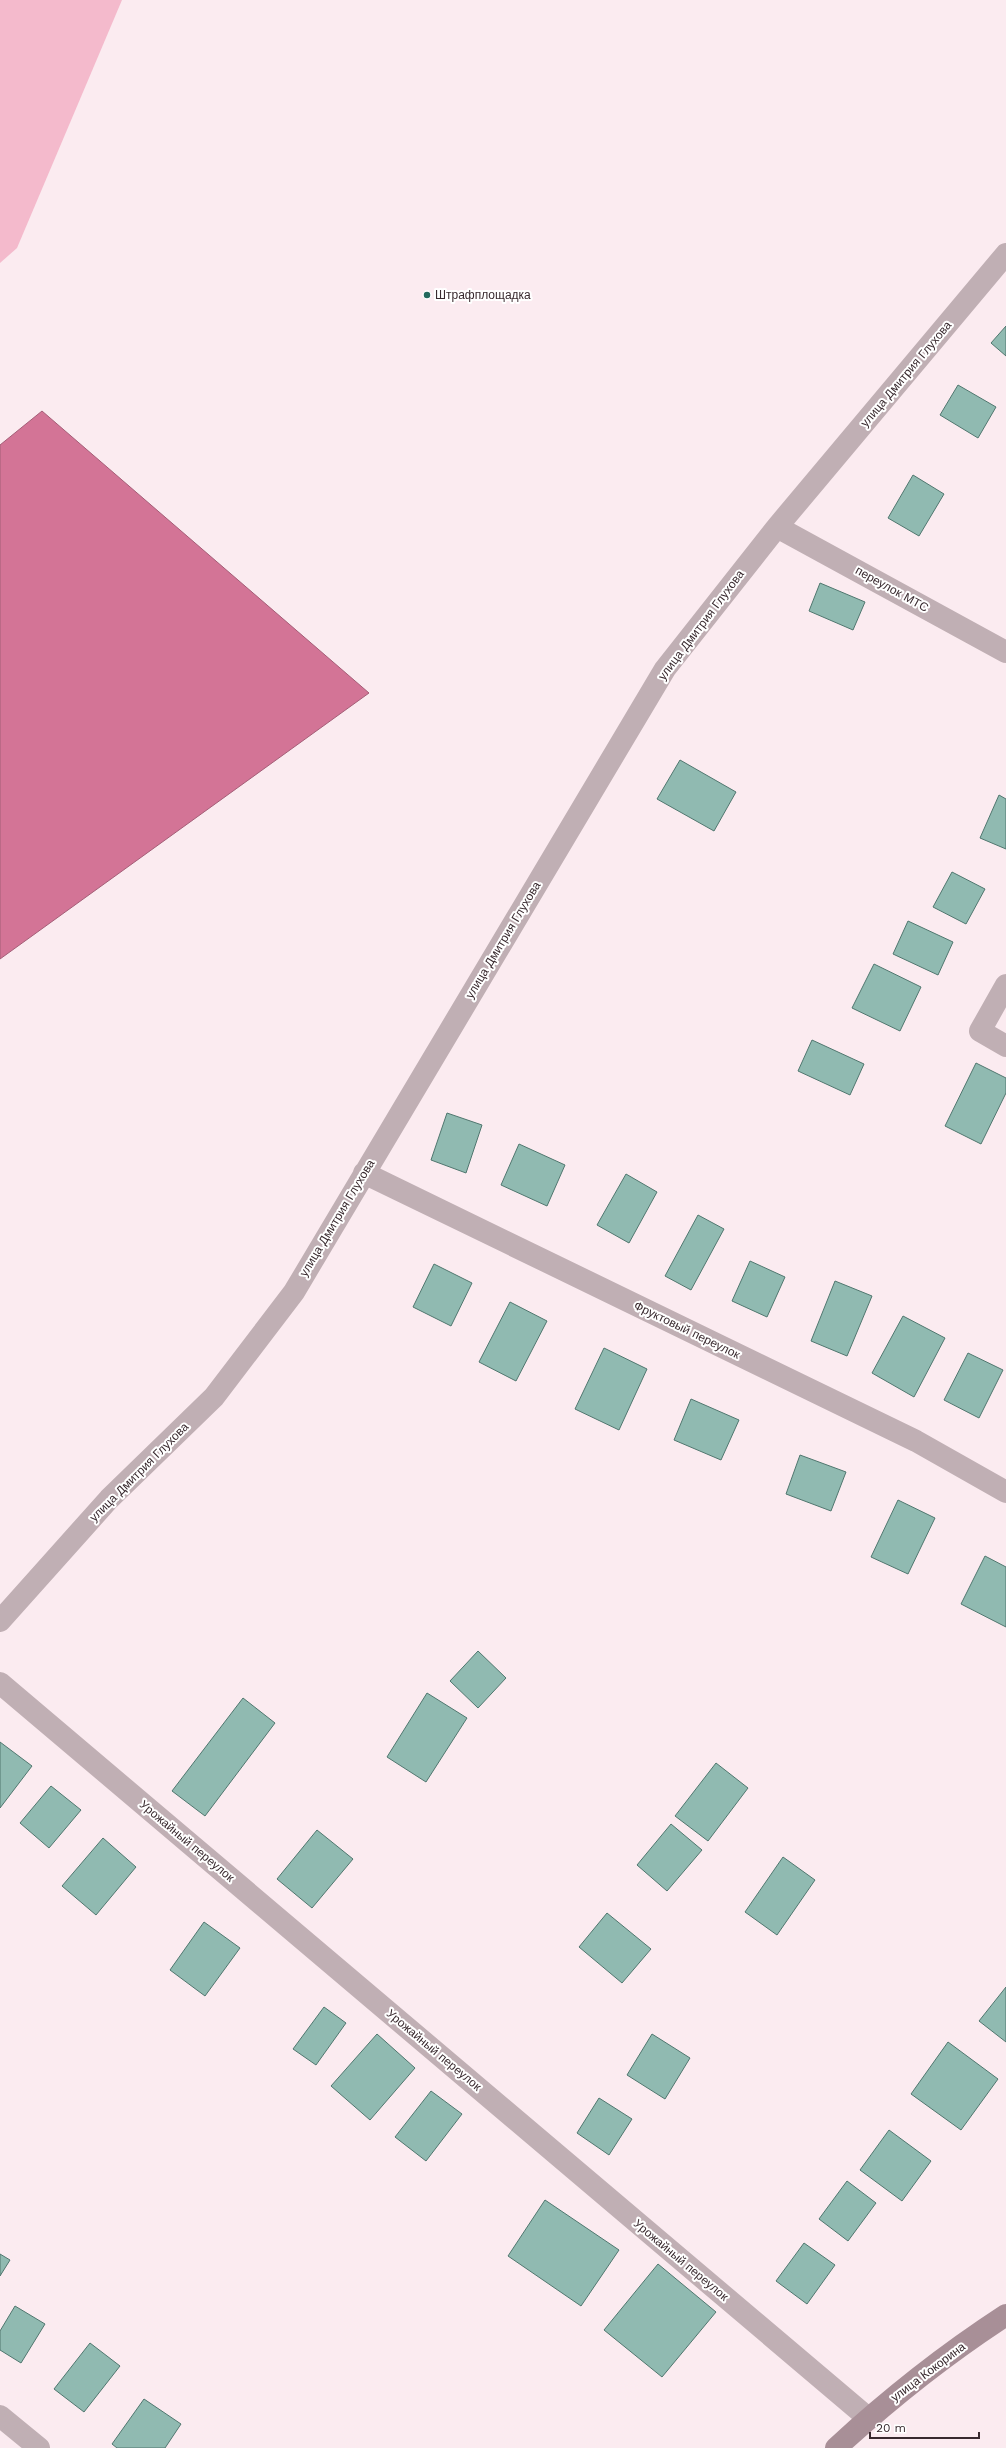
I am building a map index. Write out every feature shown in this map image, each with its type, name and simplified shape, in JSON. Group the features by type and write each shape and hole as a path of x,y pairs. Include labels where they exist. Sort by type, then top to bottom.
{"main road":[{"name":"улица Кокорина","path":"836,2448 868,2418 1006,2315"}],"street":[{"name":"улица Дмитрия Глухова","path":"0,1621 109,1499 214,1397 294,1292 665,669 777,527 1006,254"},
{"name":"переулок МТС","path":"777,527 1006,652"},
{"path":"1006,985 980,1031 1006,1046"},
{"name":"Фруктовый переулок","path":"364,1173 916,1441 1006,1492"},
{"name":"Урожайный переулок","path":"0,1683 868,2418"},
{"path":"0,2416 39,2448"}],"shaded area":[{"path":"0,0 122,0 17,248 0,263"},
{"path":"42,411 369,693 0,959 0,445"}],"building":[{"path":"1006,326 1006,356 991,343"},
{"path":"958,385 996,407 978,438 940,415"},
{"path":"913,475 944,494 919,536 888,518"},
{"path":"820,583 865,602 853,630 809,611"},
{"path":"680,760 736,792 714,831 657,799"},
{"path":"999,795 1006,799 1006,849 980,838"},
{"path":"952,872 985,889 966,924 933,907"},
{"path":"908,921 953,942 938,975 893,954"},
{"path":"874,964 921,987 900,1031 852,1008"},
{"path":"812,1040 864,1064 850,1095 798,1071"},
{"path":"976,1063 1006,1078 1006,1093 981,1144 945,1126"},
{"path":"447,1113 482,1125 466,1173 431,1160"},
{"path":"519,1144 565,1165 547,1206 501,1185"},
{"path":"626,1174 657,1192 629,1243 597,1225"},
{"path":"698,1215 724,1229 691,1290 665,1276"},
{"path":"750,1261 785,1277 767,1317 732,1301"},
{"path":"434,1264 472,1283 451,1326 413,1307"},
{"path":"835,1281 872,1296 847,1356 811,1341"},
{"path":"510,1302 547,1321 516,1381 479,1362"},
{"path":"903,1316 945,1338 914,1397 872,1373"},
{"path":"604,1348 647,1369 619,1430 575,1409"},
{"path":"968,1353 1003,1370 979,1418 944,1400"},
{"path":"691,1399 739,1420 721,1460 674,1440"},
{"path":"800,1455 846,1472 831,1511 786,1494"},
{"path":"898,1500 935,1518 908,1574 871,1557"},
{"path":"985,1556 1006,1567 1006,1627 961,1604"},
{"path":"478,1651 506,1678 478,1708 450,1681"},
{"path":"427,1693 467,1718 426,1782 387,1757"},
{"path":"243,1698 275,1723 205,1816 172,1791"},
{"path":"0,1742 32,1766 0,1808"},
{"path":"716,1763 748,1788 708,1841 675,1816"},
{"path":"51,1786 81,1810 49,1848 20,1823"},
{"path":"671,1824 702,1850 667,1891 637,1865"},
{"path":"317,1830 353,1859 312,1908 277,1879"},
{"path":"103,1838 136,1867 96,1915 62,1886"},
{"path":"783,1857 815,1880 777,1935 745,1912"},
{"path":"607,1913 651,1949 622,1983 579,1947"},
{"path":"204,1922 240,1948 205,1996 170,1970"},
{"path":"1006,1987 1006,2042 979,2021"},
{"path":"324,2007 346,2023 316,2065 293,2049"},
{"path":"377,2034 415,2068 370,2120 331,2086"},
{"path":"652,2034 690,2058 665,2099 627,2075"},
{"path":"948,2042 998,2079 961,2130 911,2094"},
{"path":"431,2091 462,2114 426,2161 395,2137"},
{"path":"599,2098 632,2119 609,2155 577,2133"},
{"path":"889,2130 931,2161 902,2201 860,2170"},
{"path":"847,2181 876,2203 848,2241 819,2219"},
{"path":"545,2200 619,2250 581,2306 508,2256"},
{"path":"804,2243 835,2265 807,2304 776,2281"},
{"path":"0,2254 10,2260 0,2276"},
{"path":"658,2264 716,2312 662,2377 604,2330"},
{"path":"15,2306 45,2324 21,2363 0,2350 0,2331"},
{"path":"90,2343 120,2366 84,2412 54,2389"},
{"path":"144,2399 181,2424 165,2448 117,2448 112,2444"}],"place":[{"name":"Штрафплощадка","path":"427,295"}]}
